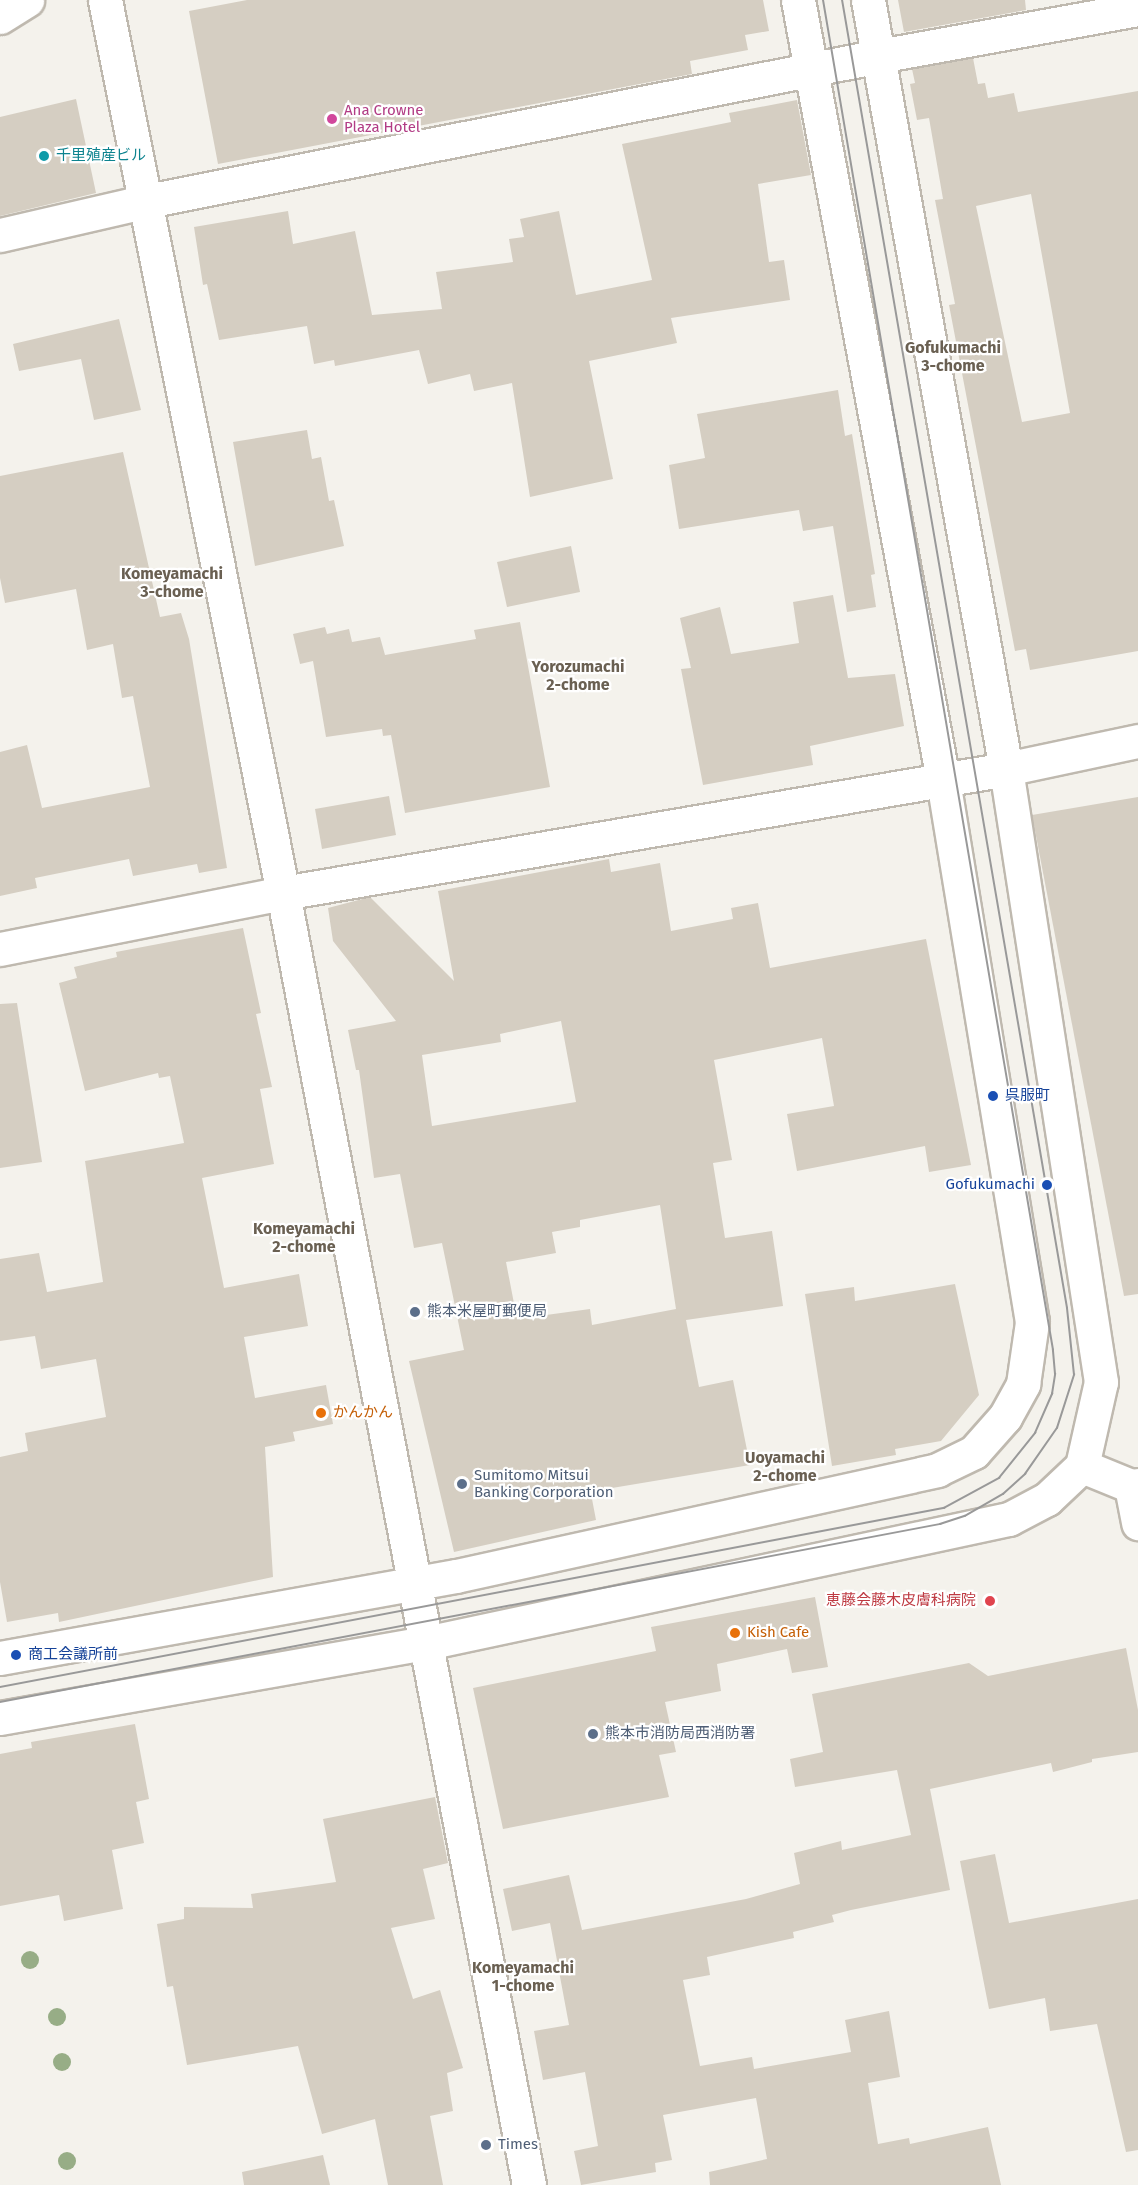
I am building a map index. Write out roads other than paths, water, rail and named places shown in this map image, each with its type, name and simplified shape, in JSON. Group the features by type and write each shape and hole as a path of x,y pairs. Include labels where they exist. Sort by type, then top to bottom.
{"street":[{"path":"0,17 27,0"},
{"path":"105,0 147,201 283,893 412,1584 426,1643 529,2185"},
{"path":"0,1658 412,1584 937,1470 974,1452 1005,1417 1023,1384 1032,1322 943,780 809,71 798,0"},
{"path":"0,1718 426,1643 1009,1519 1047,1499 1082,1466 1101,1382 1006,769 868,0"},
{"path":"0,235 147,201 879,56 1138,9"},
{"path":"0,949 283,893 1006,769 1138,741"},
{"path":"1082,1466 1134,1486 1138,1523"}],"tram line":[{"path":"0,1687 944,1508 999,1478 1035,1433 1052,1394 1055,1374 1053,1350 823,0"},
{"path":"0,1702 940,1524 965,1516 1003,1494 1025,1474 1057,1428 1074,1375 1067,1308 842,0"}],"place":[{"name":"Ana Crowne Plaza Hotel","path":"332,119"},
{"name":"千里殖産ビル","path":"44,156"},
{"name":"呉服町","path":"993,1096"},
{"name":"Gofukumachi","path":"1047,1185"},
{"name":"熊本米屋町郵便局","path":"415,1312"},
{"name":"かんかん","path":"321,1413"},
{"name":"Sumitomo Mitsui Banking Corporation","path":"462,1484"},
{"name":"恵藤会藤木皮膚科病院","path":"990,1601"},
{"name":"Kish Cafe","path":"735,1633"},
{"name":"商工会議所前","path":"16,1655"},
{"name":"熊本市消防局西消防署","path":"593,1734"},
{"name":"Times","path":"486,2145"}],"district":[{"name":"Gofukumachi 3-chome","path":"953,357"},
{"name":"Komeyamachi 3-chome","path":"172,583"},
{"name":"Yorozumachi 2-chome","path":"578,676"},
{"name":"Komeyamachi 2-chome","path":"304,1238"},
{"name":"Uoyamachi 2-chome","path":"785,1467"},
{"name":"Komeyamachi 1-chome","path":"523,1977"}]}
